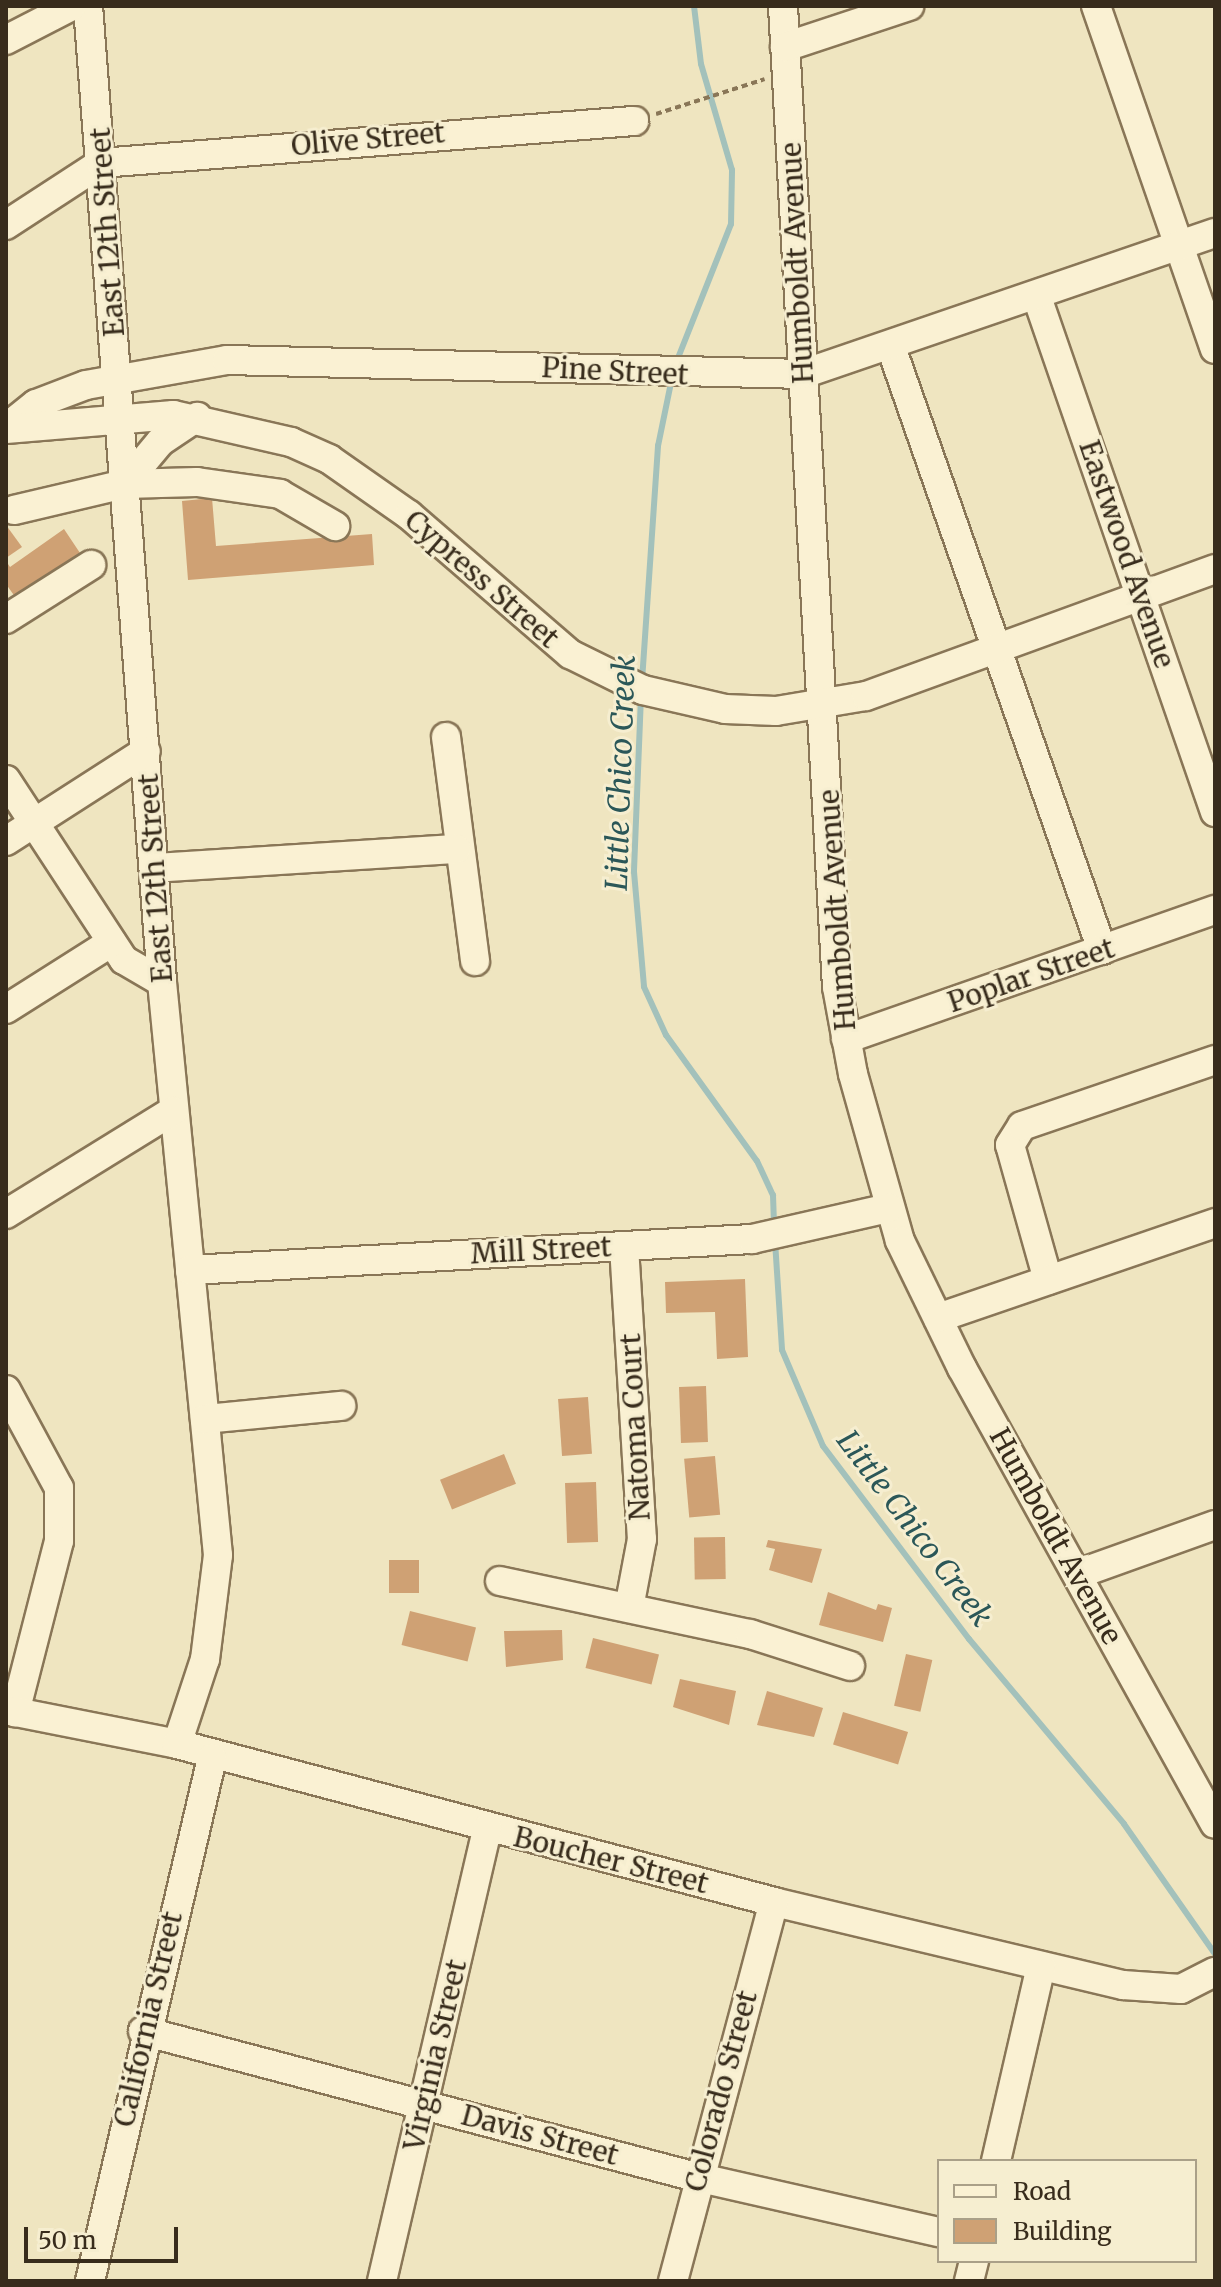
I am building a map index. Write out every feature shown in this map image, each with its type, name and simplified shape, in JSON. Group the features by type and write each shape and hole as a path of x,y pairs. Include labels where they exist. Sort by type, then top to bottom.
{"street":[{"path":"6,40 72,6"},
{"name":"East 12th Street","path":"88,6 162,982 218,1555 205,1659 177,1744"},
{"name":"Humboldt Avenue","path":"783,6 823,704 846,1039 889,1208 938,1318 1215,1824"},
{"path":"786,60 909,6"},
{"path":"1096,6 1177,247 1215,349"},
{"name":"Olive Street","path":"101,163 634,121"},
{"path":"6,225 101,163"},
{"name":"Pine Street","path":"6,429 36,404 117,376 306,358 710,375 803,374 891,347 1215,233"},
{"name":"Eastwood Avenue","path":"1037,297 1215,812"},
{"path":"891,347 1102,950"},
{"name":"Cypress Street","path":"6,429 120,414 197,417 291,442 361,479 539,632 608,675 679,699 725,709 823,704 1215,569"},
{"path":"125,484 160,442 197,417"},
{"path":"14,510 125,484 197,482 280,494 335,526"},
{"path":"6,619 91,565"},
{"path":"446,737 456,849 475,961"},
{"path":"6,841 146,751"},
{"path":"6,780 124,960 162,982"},
{"path":"154,868 456,849"},
{"name":"Poplar Street","path":"846,1039 1215,910"},
{"path":"6,1009 112,942"},
{"path":"1048,1280 1010,1145 1022,1126 1215,1060"},
{"path":"6,1214 173,1111"},
{"name":"Mill Street","path":"190,1270 752,1239 810,1231 889,1208"},
{"path":"938,1318 1215,1223"},
{"name":"Natoma Court","path":"624,1246 642,1539 629,1608"},
{"path":"6,1390 59,1488 59,1541 11,1711"},
{"path":"205,1419 341,1406"},
{"path":"1078,1574 1215,1525"},
{"path":"500,1581 750,1634 850,1666"},
{"name":"Boucher Street","path":"11,1711 177,1744 212,1758 774,1902 1123,1985 1204,1977"},
{"name":"California Street","path":"90,2281 143,2031 212,1758"},
{"name":"Virginia Street","path":"382,2281 487,1828"},
{"name":"Colorado Street","path":"673,2281 696,2177 774,1902"},
{"path":"996,2159 1041,1966"},
{"name":"Davis Street","path":"143,2031 696,2177 937,2232"}],"path":[{"path":"667,111 727,91 786,60"}],"building":[{"path":"212,498 216,546 372,534 374,565 188,580 182,501"},
{"path":"6,525 22,547 6,558"},
{"path":"64,529 82,556 18,601 6,584 6,561 10,567"},
{"path":"745,1279 748,1357 717,1359 715,1312 666,1313 665,1282"},
{"path":"706,1386 708,1442 681,1443 679,1387"},
{"path":"588,1397 592,1454 562,1456 558,1399"},
{"path":"504,1454 516,1484 452,1510 440,1480"},
{"path":"715,1456 720,1515 689,1517 684,1459"},
{"path":"596,1482 598,1542 567,1543 565,1483"},
{"path":"725,1537 726,1579 695,1580 694,1538"},
{"path":"768,1540 822,1549 812,1583 769,1570 775,1549 766,1547"},
{"path":"389,1560 419,1560 419,1593 389,1593"},
{"path":"828,1592 876,1610 878,1604 892,1608 883,1642 819,1625"},
{"path":"410,1611 476,1627 468,1661 402,1645"},
{"path":"562,1630 563,1660 506,1667 504,1631"},
{"path":"593,1638 659,1654 651,1685 586,1668"},
{"path":"906,1654 932,1660 920,1712 894,1706"},
{"path":"680,1679 736,1691 729,1725 673,1707"},
{"path":"767,1691 823,1708 814,1737 757,1725"},
{"path":"843,1712 908,1732 898,1764 833,1745"}],"waterway":[{"name":"Little Chico Creek","path":"676,363 731,224 732,170 701,64 694,6"},
{"name":"Little Chico Creek","path":"642,681 658,446 672,378"},
{"name":"Little Chico Creek","path":"641,696 634,872 644,987 666,1035 757,1161 773,1195 774,1226"},
{"name":"Little Chico Creek","path":"775,1241 782,1350 823,1446 969,1639 1124,1824 1215,1954"}]}
